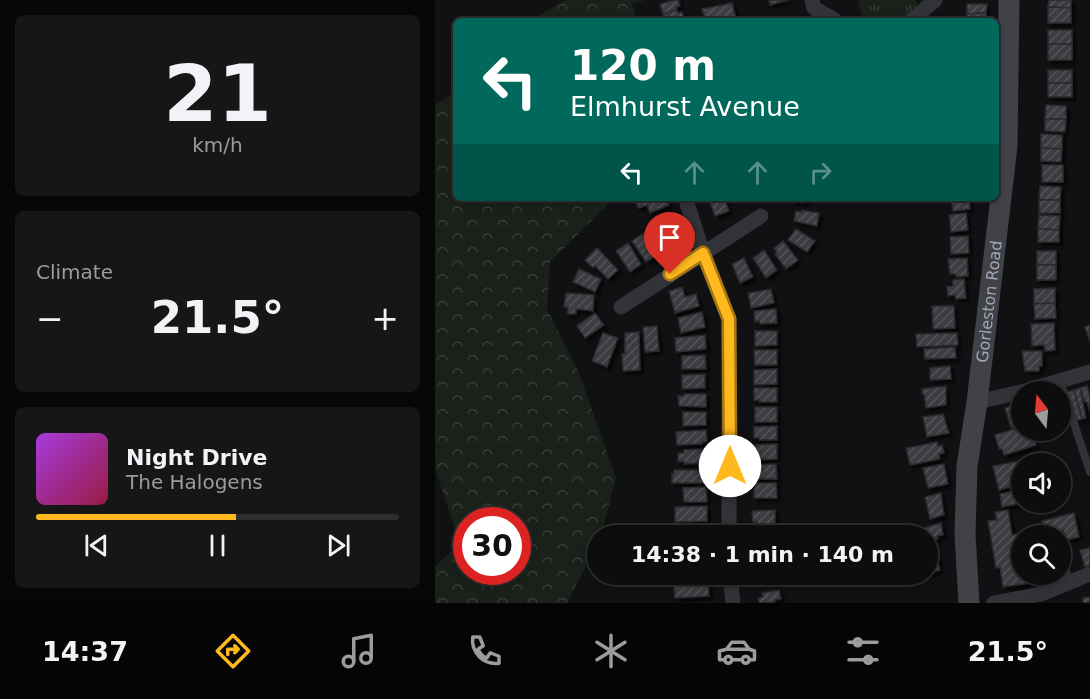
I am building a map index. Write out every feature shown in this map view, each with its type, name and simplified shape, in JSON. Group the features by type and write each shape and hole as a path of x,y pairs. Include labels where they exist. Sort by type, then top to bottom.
{"main road":[{"name":"Gorleston Road","path":"969,603 965,534 967,477 1007,146 1009,0"}],"street":[{"path":"811,0 814,8 831,18"},
{"path":"914,18 935,0"},
{"path":"686,201 703,253 729,319 729,525"},
{"path":"621,307 761,216"},
{"path":"1060,381 1090,372"},
{"path":"977,402 1011,394"},
{"path":"1071,581 1090,574"},
{"path":"731,585 732,603"},
{"path":"994,603 1041,594 1061,585"}],"lane":[{"path":"1071,414 1090,472"}],"green space":[{"path":"565,0 645,0 632,4 636,18 536,18"},
{"path":"858,0 915,0 918,4 903,18 862,18"},
{"path":"453,93 453,201 611,201 550,262 547,309 579,373 616,478 604,525 587,525 587,564 567,603 435,603 435,567 453,550 453,585 531,585 531,507 453,507 453,522 435,469 435,105"}],"building":[{"path":"678,0 680,6 676,7 677,10 663,14 660,4"},
{"path":"769,0 788,0 770,5"},
{"path":"1049,0 1071,0 1071,8 1048,7"},
{"path":"732,3 736,18 705,18 702,9"},
{"path":"967,4 987,4 986,13 967,14"},
{"path":"1048,7 1071,8 1071,23 1048,23"},
{"path":"677,10 678,13 682,12 684,18 664,18 663,14"},
{"path":"986,13 986,18 967,18 967,14"},
{"path":"1048,30 1072,30 1072,44 1048,44"},
{"path":"1048,44 1072,44 1072,60 1048,60"},
{"path":"1048,70 1072,70 1072,83 1048,83"},
{"path":"1048,83 1072,83 1072,97 1048,97"},
{"path":"1046,105 1066,106 1066,119 1045,119"},
{"path":"1045,119 1066,119 1065,132 1045,131"},
{"path":"1041,134 1062,135 1062,149 1041,148"},
{"path":"1041,148 1062,149 1061,162 1041,161"},
{"path":"1042,165 1063,165 1063,182 1042,182"},
{"path":"1040,186 1061,187 1060,200 1039,200"},
{"path":"1039,200 1060,200 1060,213 1039,213"},
{"path":"636,201 667,201 669,205 650,213 647,205 638,208"},
{"path":"709,201 725,201 729,211 715,216"},
{"path":"951,201 969,201 970,209 953,211"},
{"path":"802,210 819,213 817,226 794,221 796,211 802,212"},
{"path":"966,213 968,230 951,232 949,215"},
{"path":"1039,215 1060,216 1059,230 1038,229"},
{"path":"668,221 675,242 662,247 654,225"},
{"path":"796,229 815,241 807,252 788,240"},
{"path":"1038,229 1059,230 1059,242 1038,242"},
{"path":"644,233 658,254 646,262 632,241"},
{"path":"968,236 969,253 951,254 950,237"},
{"path":"783,241 798,260 786,269 775,254 777,252 774,248"},
{"path":"628,243 641,264 630,272 616,251"},
{"path":"597,248 618,270 608,279 585,260"},
{"path":"764,250 777,270 766,278 753,258"},
{"path":"1037,251 1056,251 1056,265 1037,265"},
{"path":"744,258 753,277 740,283 732,264"},
{"path":"967,258 968,276 956,277 956,274 950,274 948,259"},
{"path":"1037,265 1056,265 1056,280 1037,280"},
{"path":"579,269 601,279 595,292 573,282"},
{"path":"964,279 966,298 956,299 955,295 948,296 947,287 953,286 953,280"},
{"path":"682,287 685,297 696,294 699,306 675,313 669,291"},
{"path":"1055,288 1055,303 1034,304 1034,289"},
{"path":"771,289 774,303 751,308 748,293"},
{"path":"566,293 594,295 593,311 576,309 576,314 567,314 568,307 564,307"},
{"path":"1055,303 1056,318 1035,319 1034,304"},
{"path":"932,306 954,306 955,328 933,329"},
{"path":"776,309 777,323 755,322 754,311"},
{"path":"702,312 705,327 681,333 678,318"},
{"path":"595,313 604,325 585,338 577,326"},
{"path":"1054,323 1055,350 1045,351 1044,345 1032,346 1031,324"},
{"path":"1090,325 1090,342 1085,327"},
{"path":"657,326 659,351 645,352 643,327"},
{"path":"755,331 777,331 777,345 755,346"},
{"path":"639,332 640,370 623,371 622,354 625,354 625,333"},
{"path":"603,333 618,338 607,367 592,361"},
{"path":"957,333 958,345 917,347 916,334"},
{"path":"705,335 706,349 676,352 675,338"},
{"path":"955,347 956,358 925,359 924,349"},
{"path":"754,350 777,350 777,365 755,365"},
{"path":"1022,351 1042,351 1042,366 1039,366 1039,371 1025,371"},
{"path":"705,355 706,369 682,369 682,356"},
{"path":"950,366 951,379 930,380 930,368"},
{"path":"777,369 777,384 754,385 754,370"},
{"path":"705,374 705,388 682,389 682,375"},
{"path":"946,386 946,405 926,408 922,389"},
{"path":"1087,386 1090,396 1090,411 1080,388"},
{"path":"754,388 777,388 777,402 754,400"},
{"path":"1080,388 1086,418 1082,419 1074,390"},
{"path":"1074,390 1082,419 1077,420 1071,403 1071,391"},
{"path":"684,394 706,394 706,407 679,406 678,396 684,396"},
{"path":"1011,406 1011,428 1005,408"},
{"path":"755,407 777,407 777,422 755,422"},
{"path":"683,412 706,412 706,425 683,426"},
{"path":"943,414 949,433 927,437 923,417"},
{"path":"777,426 777,440 754,438 754,427"},
{"path":"706,430 707,442 677,445 676,432"},
{"path":"1011,430 1011,441 1035,441 1036,445 1004,455 1002,449 999,449 995,435"},
{"path":"937,442 938,446 942,445 944,453 939,454 940,459 910,465 906,448"},
{"path":"777,444 777,459 755,460 754,445"},
{"path":"706,449 706,463 678,462 678,453 684,453 684,450"},
{"path":"1011,463 1011,487 999,490 993,466"},
{"path":"776,464 777,479 754,479 754,465"},
{"path":"944,464 948,484 928,488 923,468"},
{"path":"674,470 705,470 705,483 672,483"},
{"path":"754,483 776,483 777,498 754,498"},
{"path":"706,487 707,502 684,502 683,488"},
{"path":"1011,491 1011,505 1002,507 1000,494"},
{"path":"941,493 944,515 930,519 925,497"},
{"path":"707,506 707,521 675,522 675,507"},
{"path":"775,510 775,524 753,522 752,511"},
{"path":"1008,510 1011,529 1011,585 1016,585 1003,587 1000,567 996,568 988,521 997,520 995,512"},
{"path":"1074,513 1079,537 1071,539 1071,525 1043,525 1042,521"},
{"path":"941,523 943,535 938,536 938,525 934,525"},
{"path":"1090,548 1090,565 1085,567 1080,550"},
{"path":"674,585 708,585 709,596 675,598"},
{"path":"779,590 781,599 775,602 759,603 758,598 763,597 762,593"},
{"path":"1090,597 1090,603 1083,603 1083,598"}],"route":[{"path":"670,274 703,253 729,319 730,466"}]}
